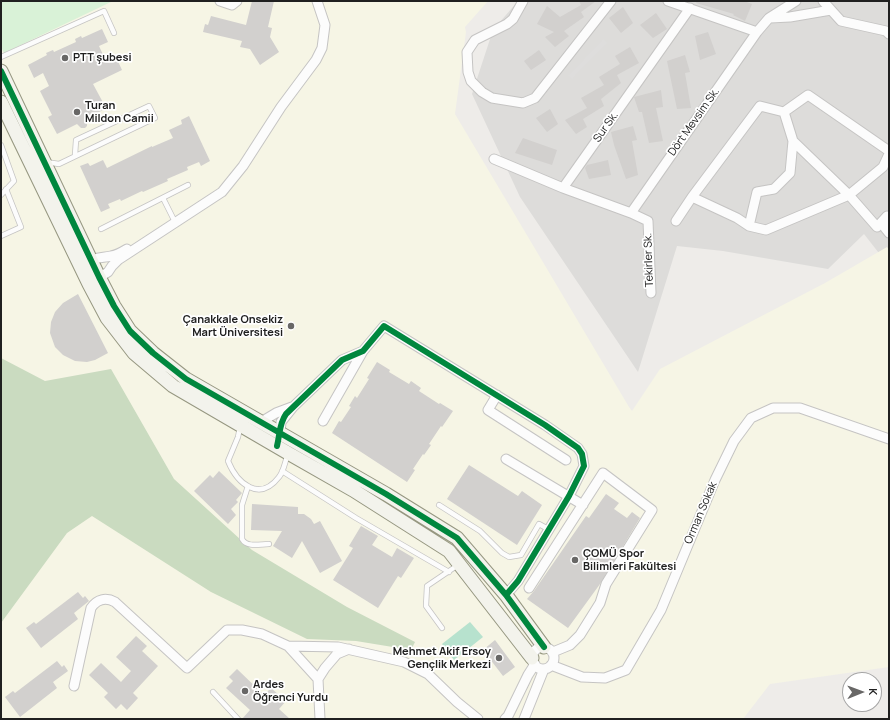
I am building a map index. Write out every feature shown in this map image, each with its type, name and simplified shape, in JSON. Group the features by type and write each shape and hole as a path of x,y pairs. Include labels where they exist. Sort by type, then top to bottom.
{"street":[{"path":"220,1 232,5 237,1"},
{"path":"85,263 104,256 112,256 134,246 220,189 241,164 320,47 323,24 315,1"},
{"path":"94,281 108,272 118,260 222,192 226,187 242,166 281,107 316,60 322,48 325,25 315,1"},
{"path":"524,1 513,18 507,24 475,40 467,52 468,72 471,81 482,92 492,98 523,103 535,98 610,1"},
{"path":"668,1 757,32"},
{"name":"Dört Mevsim Sk.","path":"631,213 757,32 769,18 796,1"},
{"path":"823,1 841,21 886,31 889,34"},
{"name":"Sur Sk.","path":"563,188 690,8"},
{"path":"769,18 790,17 831,10"},
{"path":"1,71 5,93 94,281 107,318 134,352 173,386 241,425 257,427 276,413 293,407"},
{"path":"5,93 44,162 55,174 85,263"},
{"path":"676,222 692,197 760,106 784,112 808,96 889,151"},
{"path":"748,226 757,192 774,189 790,173 793,141 784,112"},
{"path":"793,141 848,195 877,227 888,215"},
{"path":"692,197 737,218 748,226 766,230 848,195 883,167 889,154"},
{"path":"494,159 563,188 631,213"},
{"name":"Tekirler Sk.","path":"631,213 648,221 651,293"},
{"path":"888,215 884,228 889,233"},
{"path":"94,281 114,306 130,331 153,353 186,379 278,440 288,453 354,490 449,550 533,661 541,668 548,667"},
{"path":"323,421 363,351 384,326 545,425 578,448 582,454 584,466 570,496 518,581 506,595"},
{"path":"278,440 281,422 293,407 342,360 363,351"},
{"path":"497,395 488,410 566,460"},
{"name":"Orman Sokak","path":"548,667 582,677 605,678 626,670 661,610 715,480 731,447 751,418 773,408 800,408 889,439"},
{"path":"278,440 295,441 386,494 457,538 506,595 554,659 548,667 524,719"},
{"path":"506,459 583,505"},
{"path":"505,719 508,716 528,675 533,661 534,651 540,647 548,649 570,645 580,635 600,603 606,584 652,510 603,473 529,588"},
{"path":"74,686 91,608 98,601 104,599 115,602 187,668 227,630 242,630 262,634 288,646 318,678"},
{"path":"288,646 350,649 392,658 414,666 428,674 457,702 478,719"},
{"path":"320,719 318,678 337,654 350,649"}],"lane":[{"path":"1,58 104,11 114,33"},
{"path":"44,162 59,164 154,118 149,106 76,140 75,155"},
{"path":"1,144 14,181 1,194"},
{"path":"55,174 59,164"},
{"path":"101,228 188,185"},
{"path":"1,236 21,227 6,189"},
{"path":"163,198 174,220"},
{"path":"241,425 238,437 228,461 232,471 240,481 248,486 256,490 263,489 275,481 282,471 288,453"},
{"path":"282,471 356,518 449,572"},
{"path":"248,486 242,505 242,539 248,544 269,544"},
{"path":"439,505 480,531 502,553 509,557 521,555 539,524 550,530"},
{"path":"442,628 426,606 428,586 460,564"},
{"path":"213,692 238,719"}],"shaded area":[{"name":"Çanakkale Onsekiz Mart Üniversitesi","path":"1,1 488,1 465,27 466,32 455,114 632,411 660,369 825,283 887,247 889,250 889,667 854,672 842,672 842,674 770,684 743,719 1,719"},
{"path":"518,1 889,1 889,266 864,234 828,269 723,251 677,246 638,372 520,197 472,94 493,30"},
{"path":"603,39 607,43 572,79 568,76"}],"green space":[{"path":"1,1 113,1 4,53 1,47"},
{"path":"1,358 45,381 111,369 174,479 252,550 347,607 415,642 411,650 356,641 307,639 211,592 92,516 67,533 1,623"},
{"path":"470,622 483,637 454,660 442,644"}],"building":[{"path":"252,1 274,1 268,27 272,28 270,37 279,52 260,65 250,49 240,47 242,41 203,32 205,24 208,25 211,16 246,25"},
{"path":"579,1 596,1 581,12 584,17 564,31 569,36 555,47 545,37 554,32 537,24 547,6 560,17 581,5"},
{"path":"697,1 744,1 752,4 745,21 733,15 734,14 696,3"},
{"path":"623,7 633,23 621,33 609,18"},
{"path":"656,13 667,29 653,38 640,25"},
{"path":"102,29 108,42 99,46 105,59 115,55 122,70 93,84 106,108 87,119 87,126 85,128 81,128 77,124 57,134 48,117 52,115 40,91 49,86 43,73 34,78 28,65 47,55 46,53 53,50 54,52 76,42 75,39 81,36 82,38"},
{"path":"708,32 716,54 700,60 695,36"},
{"path":"630,47 639,63 617,75 621,83 601,99 604,106 583,119 587,127 576,134 565,120 587,108 581,98 604,85 599,77 620,64 615,56"},
{"path":"539,50 546,60 531,70 524,61"},
{"path":"685,55 690,72 685,73 691,108 677,109 667,61"},
{"path":"661,90 663,107 656,108 663,141 649,143 642,112 639,112 634,97"},
{"path":"550,109 558,124 547,132 536,118"},
{"path":"189,116 210,161 201,166 199,162 187,167 188,170 167,179 168,181 121,201 120,199 108,204 110,208 101,212 80,166 88,163 90,166 103,160 107,168 152,146 173,138 169,130 182,124 181,120"},
{"path":"633,126 637,140 632,141 638,175 626,179 611,132"},
{"path":"523,138 557,150 552,165 515,153"},
{"path":"608,160 611,175 589,179 585,168 587,165"},
{"path":"78,294 108,353 95,360 87,362 75,361 63,355 55,347 50,333 51,322 55,312 63,303"},
{"path":"377,362 390,370 389,372 409,384 411,381 421,388 419,391 453,411 429,444 431,445 413,469 415,470 407,482 332,433 339,421 341,422 351,407 349,406 355,396 357,398 369,379 367,378"},
{"path":"469,465 518,496 522,491 542,505 517,545 447,499"},
{"path":"219,471 242,493 236,500 238,502 231,509 236,515 228,524 194,491 210,475 213,478"},
{"name":"ÇOMÜ Spor Bilimleri Fakültesi","path":"606,494 619,503 614,509 627,518 632,512 640,518 600,584 568,628 527,599 586,516 589,518"},
{"path":"252,504 298,507 298,514 304,514 311,519 314,524 320,521 342,561 320,573 302,541 292,558 273,546 282,531 251,530"},
{"path":"361,526 378,536 372,545 392,557 397,548 414,558 401,578 398,576 378,608 333,580 353,548 349,546"},
{"path":"78,592 83,598 85,596 89,601 74,613 78,619 41,648 26,628 34,622 36,624"},
{"path":"136,636 147,646 142,651 158,666 133,693 138,698 127,710 121,704 116,709 104,697 108,693 89,675 101,663 121,682 131,671 116,657"},
{"name":"Mehmet Akif Ersoy Gençlik Merkezi","path":"495,640 515,667 503,676 483,650"},
{"path":"57,661 62,667 64,665 68,671 53,682 57,688 20,717 5,697 13,691 15,693"},
{"name":"Ardes Öğrenci Yurdu","path":"237,669 264,695 271,688 286,701 279,709 290,719 242,719 250,710 226,688 233,681 229,677"}],"cycle path":[{"path":"1,71 99,277 114,306 130,331 153,353 186,379 386,494 457,538 506,595 544,647"},
{"path":"277,446 281,425 286,414 342,360 363,351 384,326 545,425 578,448 582,454 584,466 569,496 518,581 506,595"}],"place":[{"name":"PTT şubesi","path":"65,58"},
{"name":"Turan Mildon Camii","path":"77,112"},
{"name":"Çanakkale Onsekiz Mart Üniversitesi","path":"291,326"},
{"name":"ÇOMÜ Spor Bilimleri Fakültesi","path":"575,560"},
{"name":"Mehmet Akif Ersoy Gençlik Merkezi","path":"499,658"},
{"name":"Ardes Öğrenci Yurdu","path":"245,691"}]}
